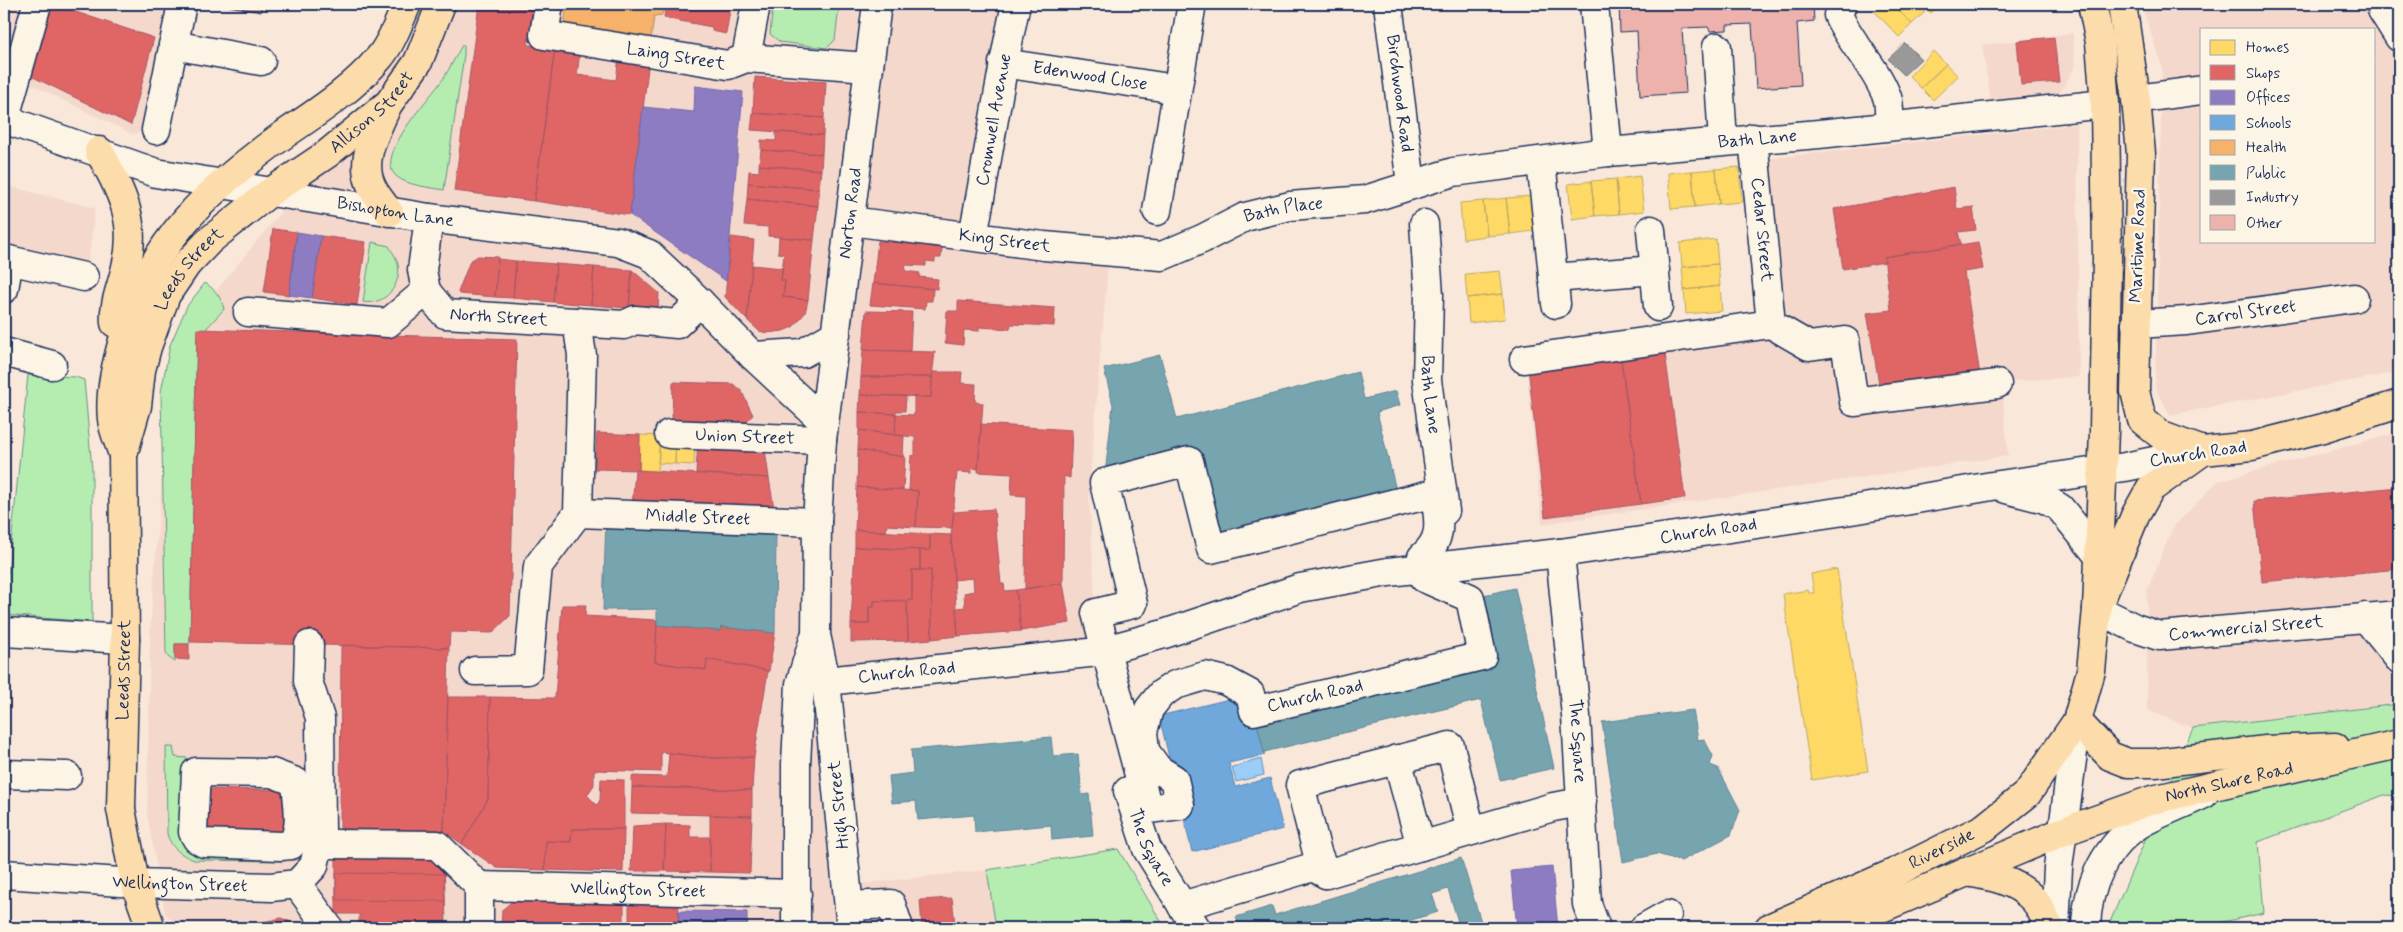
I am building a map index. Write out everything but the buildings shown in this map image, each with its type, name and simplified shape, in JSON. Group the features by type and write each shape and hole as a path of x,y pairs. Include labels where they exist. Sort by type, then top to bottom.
{"main road":[{"name":"Allison Street","path":"223,184 281,138 347,90 381,56 407,4"},
{"name":"Allison Street","path":"269,193 327,154 388,103 418,62 441,4"},
{"name":"Maritime Road","path":"2092,4 2100,42 2105,104 2107,258 2102,470"},
{"name":"Maritime Road","path":"2122,4 2136,99 2141,154 2135,391 2142,420 2162,436 2203,451"},
{"path":"388,103 372,140 367,168 371,185 389,212"},
{"path":"99,151 128,212 132,237 128,260 114,311 118,357"},
{"name":"Leeds Street","path":"123,456 112,420 114,376 128,322 140,292 171,235 194,208 223,184"},
{"name":"Leeds Street","path":"150,928 135,882 121,809 125,639 123,456 137,406 141,370 147,347 166,295 187,264 210,240 269,193"},
{"name":"Church Road","path":"2203,451 2252,446 2323,428 2399,404"},
{"name":"Riverside","path":"2097,609 2135,516 2150,489 2203,451"},
{"name":"Riverside","path":"1769,928 1896,872 1984,828 2027,794 2077,721 2090,671 2097,609 2102,470"},
{"path":"2077,721 2110,756 2128,763 2156,763 2266,750 2397,745"},
{"name":"North Shore Road","path":"2062,832 2152,800 2397,745"},
{"name":"Riverside","path":"1834,928 2062,832"},
{"path":"1965,872 2004,880 2020,888 2036,901 2050,928"}],"street":[{"path":"4,120 8,85 37,4"},
{"path":"156,130 182,4"},
{"name":"Laing Street","path":"548,4 544,35 728,65 746,58 868,67"},
{"path":"746,58 756,4"},
{"name":"Norton Road","path":"823,431 877,4"},
{"name":"Cromwell Avenue","path":"972,236 985,175 1003,63 1016,4"},
{"name":"Birchwood Road","path":"1388,4 1411,184"},
{"path":"1594,4 1608,152"},
{"path":"1842,4 1838,15 1846,34 1870,66 1887,98 1889,125"},
{"path":"1157,211 1190,9"},
{"path":"2382,10 2399,37"},
{"path":"173,45 261,61"},
{"path":"1717,47 1723,141"},
{"name":"Edenwood Close","path":"1003,63 1176,89"},
{"path":"2136,99 2200,90"},
{"name":"Bath Lane","path":"1411,184 1453,172 1608,152 1753,138 1818,134 1889,125 2105,104"},
{"name":"Bishopton Lane","path":"4,120 99,151 156,173 429,218 618,242 648,254 700,302 823,431"},
{"name":"Cedar Street","path":"1753,138 1771,324"},
{"path":"1541,161 1554,291 1654,270"},
{"name":"Bath Place","path":"1162,256 1202,239 1245,217 1290,206 1365,200 1411,184"},
{"path":"248,312 388,323 426,291 422,270 429,218"},
{"name":"King Street","path":"850,221 1100,252 1162,256"},
{"name":"Bath Lane","path":"1424,224 1428,295 1427,380 1452,565"},
{"path":"1651,230 1658,306"},
{"path":"4,289 6,259 84,277"},
{"name":"North Street","path":"426,291 445,314 624,325 635,320 676,324 700,302"},
{"name":"Carrol Street","path":"2136,324 2187,321 2354,298"},
{"path":"475,671 528,670 538,566 578,513 582,355 577,322"},
{"path":"1524,359 1771,324 1809,346 1845,341 1854,402 1997,384"},
{"path":"753,356 803,353 836,334"},
{"path":"4,352 52,365"},
{"name":"Union Street","path":"669,434 823,431"},
{"name":"High Street","path":"823,431 817,522 816,635 826,681 850,917"},
{"name":"Church Road","path":"826,681 1102,651 1164,634 1300,588 1423,568 1560,553 1858,509 1992,486 2102,470 2203,451"},
{"name":"Church Road","path":"1188,461 1210,549 1435,493 1439,534 1435,545 1422,557 1423,568 1424,578 1470,598 1482,656 1254,711 1250,694 1226,681 1205,676 1175,685 1161,694 1149,709 1143,732 1145,752 1158,769 1174,779 1180,805 1148,809 1102,651 1096,613 1133,604 1104,483 1188,461"},
{"name":"Church Road","path":"1992,486 2045,499 2060,508 2098,554"},
{"name":"Middle Street","path":"578,513 817,522"},
{"name":"The Square","path":"1560,553 1582,802 1587,904 1596,928"},
{"name":"Commercial Street","path":"2097,609 2135,628 2159,636 2399,614"},
{"path":"2365,617 2399,659"},
{"path":"4,632 125,639"},
{"name":"High Street","path":"796,928 796,764 800,684 816,635"},
{"path":"309,644 308,680 320,718 326,839 314,866 297,884 329,928"},
{"name":"The Square","path":"1102,651 1130,799 1147,849 1189,917 1319,870 1421,846 1553,807 1582,802"},
{"name":"High Street","path":"797,835 826,681"},
{"name":"Riverside","path":"2062,832 2077,721"},
{"path":"1319,870 1317,852 1300,785 1397,759 1450,746 1471,831"},
{"path":"1397,759 1421,846"},
{"path":"4,774 67,776"},
{"path":"2086,928 2089,894 2095,878 2102,865 2125,836 2143,822 2227,784"},
{"path":"2055,928 2062,832"},
{"path":"326,839 437,845 479,886 479,928"},
{"name":"Wellington Street","path":"4,874 135,882 272,887 297,884"},
{"name":"Wellington Street","path":"479,886 797,894"},
{"path":"850,917 891,904 899,928"},
{"path":"1644,928 1667,914"}],"shaded area":[{"path":"4,4 182,4 156,130 132,134 4,71"},
{"path":"439,4 1011,4 968,221 1110,242 1089,491 1098,652 825,674 847,885 987,870 996,928 178,928 165,913 147,814 150,631 172,344 275,219"},
{"path":"2141,4 2399,4 2399,372 2170,415 2155,387 2162,67"},
{"path":"2073,33 2075,67 2059,94 1991,101 1982,45"},
{"path":"2077,124 2079,377 2002,382 2008,456 1542,524 1525,352 1780,316 1763,159"},
{"path":"4,185 95,208 86,281 4,261"},
{"path":"2399,432 2399,704 2193,728 2147,710 2147,591 2173,527 2218,481"}],"green space":[{"path":"773,4 820,4 839,7 835,40 827,48 780,42 770,34"},
{"path":"462,45 464,45 464,55 444,190 406,182 396,176 391,167 392,155 407,126 443,79"},
{"path":"372,242 389,246 396,257 399,272 394,286 385,297 378,301 363,302"},
{"path":"205,283 217,294 224,309 205,330 197,330 190,642 189,644 175,644 175,662 166,653 161,392 170,345 187,306"},
{"path":"28,375 76,377 84,380 92,469 92,622 4,615"},
{"path":"2399,704 2399,796 2384,795 2258,842 2264,913 2195,928 2110,928 2110,922 2193,728"},
{"path":"166,747 173,747 175,757 187,758 185,819 192,844 294,856 283,861 194,860 177,850 171,844 167,834"},
{"path":"1118,849 1165,928 996,928 987,870"}],"water":[{"path":"1261,759 1264,775 1236,782 1232,767"}]}
